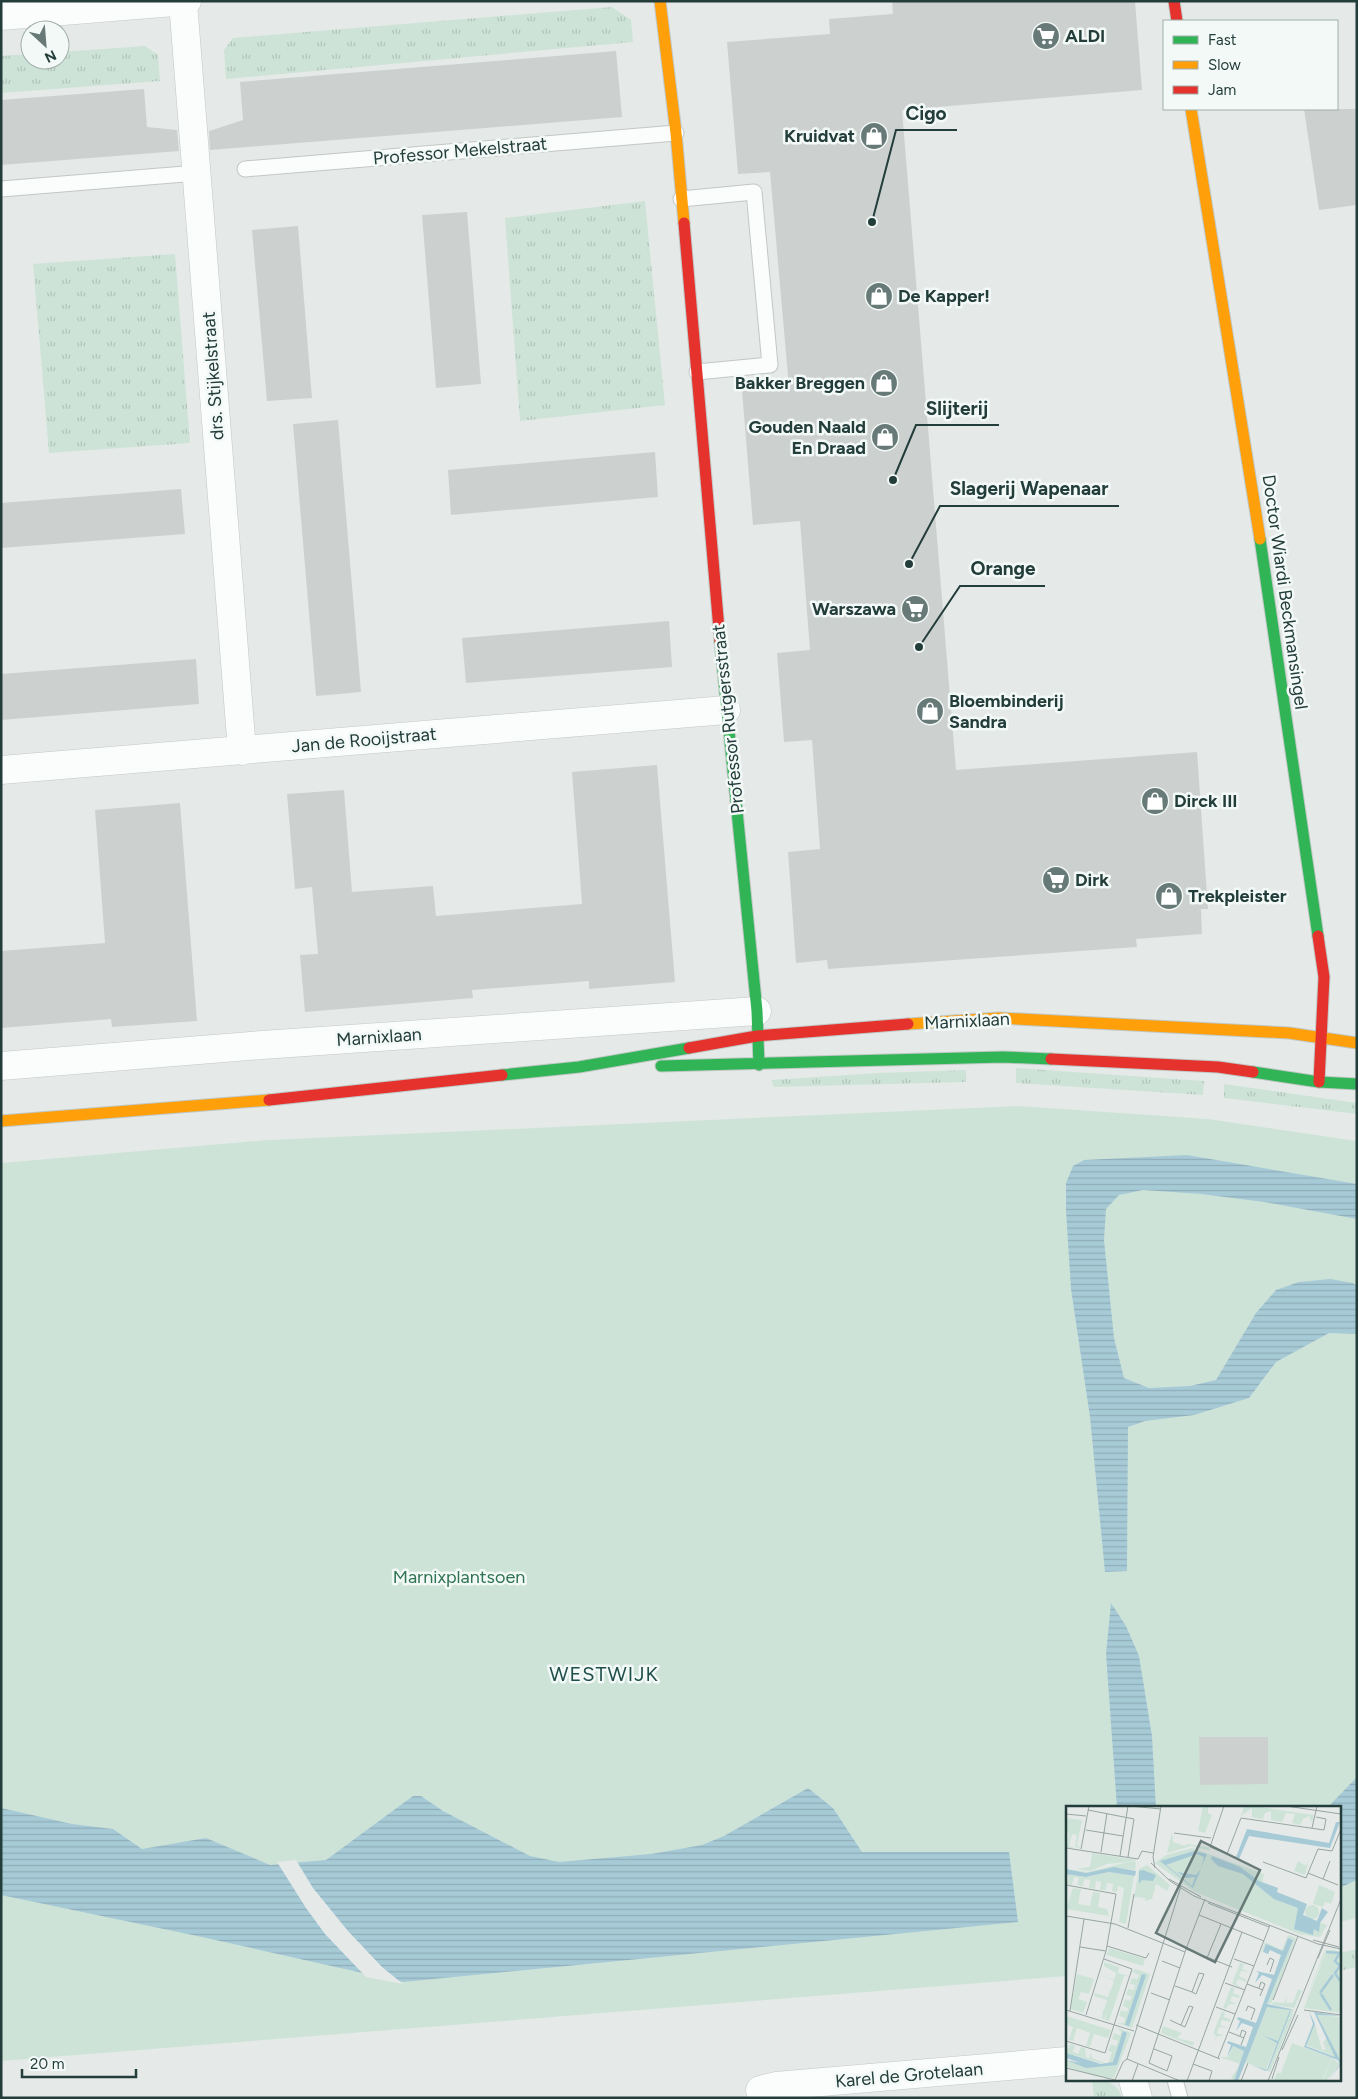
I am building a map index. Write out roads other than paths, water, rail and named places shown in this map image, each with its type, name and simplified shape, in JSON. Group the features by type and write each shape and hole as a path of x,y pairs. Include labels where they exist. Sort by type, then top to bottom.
{"street":[{"path":"1,16 187,1"},
{"name":"Professor Rutgersstraat","path":"660,1 676,133 726,710 757,1024 759,1065"},
{"path":"1174,1 1177,20"},
{"name":"drs. Stijkelstraat","path":"183,2 242,750"},
{"name":"Doctor Wiardi Beckmansingel","path":"1192,110 1266,576 1291,760 1324,977 1319,1082"},
{"name":"Jan de Rooijstraat","path":"1,770 726,710"},
{"name":"Marnixlaan","path":"1,1066 262,1045 757,1024 999,1018 1289,1034 1321,1040 1357,1043"},
{"name":"Marnixlaan","path":"579,1068 757,1024"},
{"name":"Marnixlaan","path":"1,1120 265,1100 579,1068 759,1065 1003,1057 1218,1066 1319,1082 1357,1084"},
{"name":"Karel de Grotelaan","path":"762,2098 760,2090 776,2086 1066,2061"},
{"path":"1134,2082 1138,2098"}],"lane":[{"name":"Professor Mekelstraat","path":"245,169 676,133"},
{"path":"1,188 197,173"},
{"path":"681,199 754,192 770,365 697,372"},
{"path":"1176,2082 1180,2098"}],"water":[{"path":"1187,1155 1357,1184 1357,1219 1264,1202 1201,1194 1143,1190 1119,1195 1106,1209 1104,1240 1114,1338 1124,1378 1149,1388 1190,1386 1216,1380 1256,1313 1276,1290 1299,1282 1330,1279 1353,1283 1357,1286 1357,1334 1329,1333 1276,1362 1249,1398 1194,1415 1145,1421 1128,1427 1127,1571 1105,1572 1090,1417 1071,1289 1066,1183 1073,1166 1084,1160"},
{"path":"1111,1603 1126,1626 1139,1656 1152,1736 1156,1806 1117,1806 1106,1654"},
{"path":"1357,1777 1357,1880 1340,1888 1340,1806 1329,1806"},
{"path":"808,1788 833,1808 862,1852 1009,1852 1018,1922 403,1982 1,1895 1,1808 72,1824 113,1829 142,1849 206,1838 270,1865 326,1860 413,1796 421,1796 443,1811 530,1856 559,1862 651,1854 702,1845 724,1836"}],"place":[{"name":"ALDI","path":"1046,36"},
{"name":"Kruidvat","path":"874,136"},
{"name":"Cigo","path":"872,222"},
{"name":"De Kapper!","path":"879,296"},
{"name":"Bakker Breggen","path":"884,383"},
{"name":"Gouden Naald En Draad","path":"885,437"},
{"name":"Slijterij","path":"893,480"},
{"name":"Slagerij Wapenaar","path":"909,564"},
{"name":"Warszawa","path":"915,609"},
{"name":"Orange","path":"919,647"},
{"name":"Bloembinderij Sandra","path":"930,711"},
{"name":"Dirck III","path":"1155,801"},
{"name":"Dirk","path":"1056,880"},
{"name":"Trekpleister","path":"1169,896"}],"district":[{"name":"WESTWIJK","path":"604,1674"}],"park label":[{"name":"Marnixplantsoen","path":"459,1577"}]}
